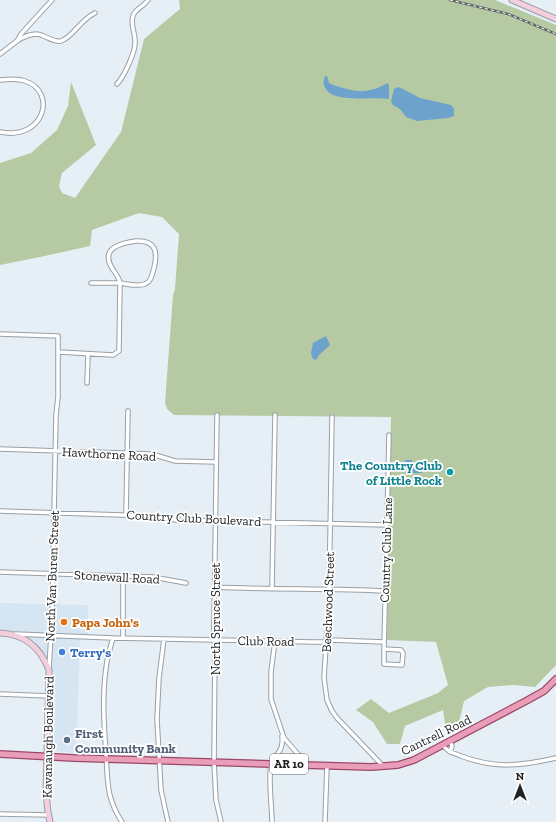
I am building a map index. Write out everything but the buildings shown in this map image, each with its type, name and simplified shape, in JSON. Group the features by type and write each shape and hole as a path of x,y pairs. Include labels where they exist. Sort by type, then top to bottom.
{"main road":[{"name":"Cantrell Road","path":"0,754 106,759 327,765 383,766 406,763 535,696 556,679"}],"street":[{"path":"17,41 21,34 52,0"},
{"path":"117,84 122,77 136,46 132,22 133,16 136,11 148,0"},
{"path":"512,0 556,19"},
{"path":"0,54 17,41 36,34 61,41 86,17 95,13"},
{"path":"0,80 18,80 32,85 39,92 43,107 37,122 30,129 16,133 0,132"},
{"path":"59,352 113,355 119,351 120,283 109,259 110,254 113,248 121,244 136,241 144,241 151,245 155,251 156,258 149,282 142,285 120,283 91,283"},
{"name":"North Van Buren Street","path":"0,334 58,336 59,352 49,670"},
{"path":"87,354 87,383"},
{"path":"126,515 128,411"},
{"name":"North Spruce Street","path":"217,415 214,587 214,762 216,800 221,822"},
{"path":"272,589 275,415"},
{"name":"Beechwood Street","path":"332,417 329,589 324,678 327,700 337,718 383,766"},
{"name":"Country Club Lane","path":"384,649 401,650 402,665 384,664 384,649 384,642 385,591 389,435"},
{"name":"Hawthorne Road","path":"0,449 127,453 154,455 175,461 216,462"},
{"name":"Country Club Boulevard","path":"0,511 152,516 176,520 387,525"},
{"name":"Stonewall Road","path":"0,572 155,577 186,583"},
{"path":"123,638 124,577"},
{"path":"214,587 385,591"},
{"name":"Kavanaugh Boulevard","path":"0,633 12,634 26,640 35,647 44,658 49,670 46,793 50,822"},
{"name":"Club Road","path":"12,634 51,634 113,638 327,641"},
{"path":"113,638 104,684 107,788 112,804 122,822"},
{"path":"164,639 157,704 162,796 168,822"},
{"path":"274,641 270,693 274,710 284,738 306,764"},
{"path":"327,641 384,642"},
{"path":"0,694 49,696"},
{"path":"272,822 271,763 282,746 282,733"},
{"path":"450,741 452,746 450,752"},
{"path":"443,745 446,750 450,752 487,764 502,766 535,763 556,758"},
{"path":"325,822 327,765"},
{"path":"0,814 49,816"}],"shaded area":[{"path":"0,603 88,605 88,634 81,634 80,640 76,753 53,751 51,748 52,667 35,643 12,631 0,629"}],"green space":[{"name":"The Country Club of Little Rock","path":"179,0 495,0 556,25 556,665 535,687 514,685 488,687 464,701 458,726 446,730 443,710 405,726 400,744 387,744 373,722 356,710 371,699 389,713 438,693 448,685 436,642 387,640 391,417 174,415 167,409 165,403 179,234 162,217 139,213 92,230 90,246 0,265 0,163 31,153 57,130 68,106 71,82 96,145 62,173 59,186 62,193 75,198 121,132 144,39 180,9"}],"water":[{"path":"325,76 327,76 329,83 333,85 355,91 367,91 388,83 389,99 345,98 337,96 330,93 325,88"},
{"path":"398,87 420,98 451,105 454,109 454,116 417,121 406,117 400,109 393,105 391,101 394,89"},
{"path":"326,336 330,345 319,355 316,360 313,359 311,353 313,343"},
{"path":"405,460 412,460 412,467 422,466 422,473 405,473"}],"railway":[{"path":"450,0 508,14 556,34"}],"place":[{"name":"The Country Club of Little Rock","path":"450,472"},
{"name":"Papa John's","path":"64,622"},
{"name":"Terry's","path":"62,652"},
{"name":"First Community Bank","path":"67,740"}]}
